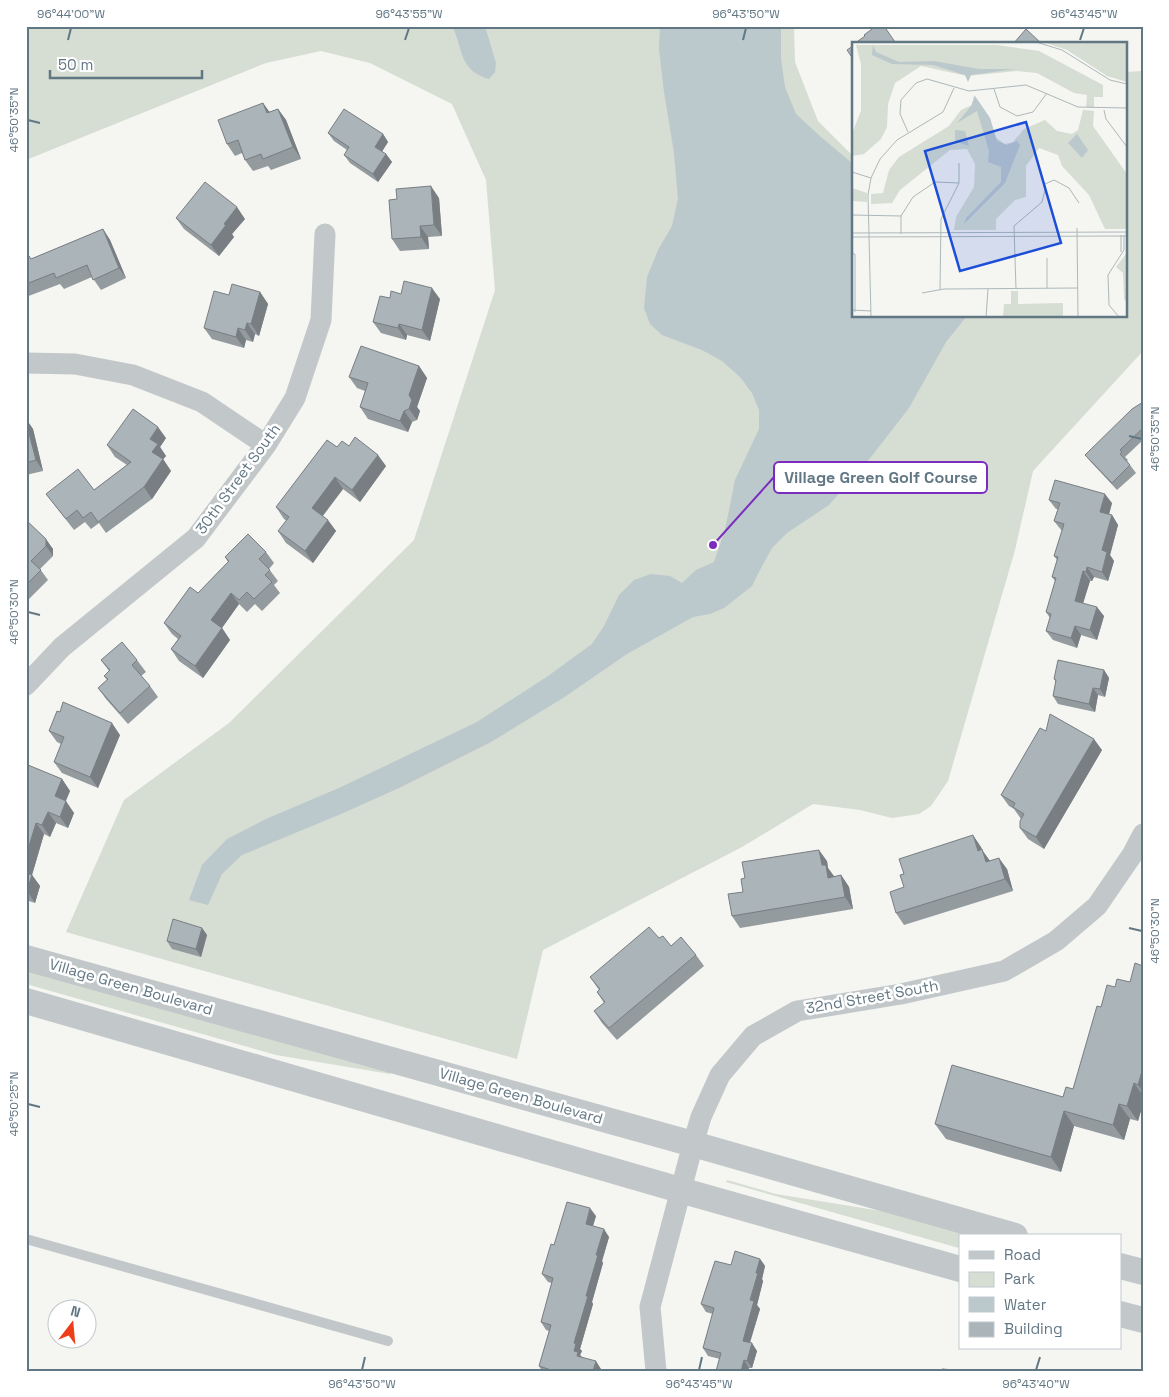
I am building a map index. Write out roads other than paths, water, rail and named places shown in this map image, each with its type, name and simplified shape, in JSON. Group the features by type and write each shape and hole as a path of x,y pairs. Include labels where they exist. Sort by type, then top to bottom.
{"street":[{"name":"30th Street South","path":"26,685 62,647 196,538 266,444 296,398 321,320 325,234"},
{"path":"26,363 75,364 133,375 202,402 266,444"},
{"name":"32nd Street South","path":"656,1371 650,1307 693,1144 720,1075 753,1036 797,1011 901,994 1004,971 1056,941 1096,906 1132,855 1143,834"},
{"name":"Village Green Boulevard","path":"26,958 1008,1234"},
{"path":"26,1000 680,1190 959,1269"},
{"path":"1122,1267 1143,1272"},
{"path":"1122,1315 1143,1320"}],"lane":[{"path":"26,1238 388,1341"}],"water":[{"path":"452,26 485,26 496,63 495,72 489,79 479,75 467,64 463,58"},
{"path":"660,26 781,26 781,59 785,87 796,114 852,163 852,318 965,318 946,342 909,408 871,457 829,505 787,533 772,548 752,586 724,608 710,614 693,617 627,654 563,698 491,742 399,788 242,855 222,874 208,905 189,900 202,865 227,839 266,819 339,788 477,722 548,676 592,644 604,626 619,595 634,580 651,574 670,576 682,583 696,570 714,562 725,530 735,480 759,429 759,410 752,393 740,377 722,361 702,350 662,335 650,324 644,308 647,277 658,250 672,226 678,199 674,153 659,49"}],"place":[{"name":"Village Green Golf Course","path":"713,545"}]}
